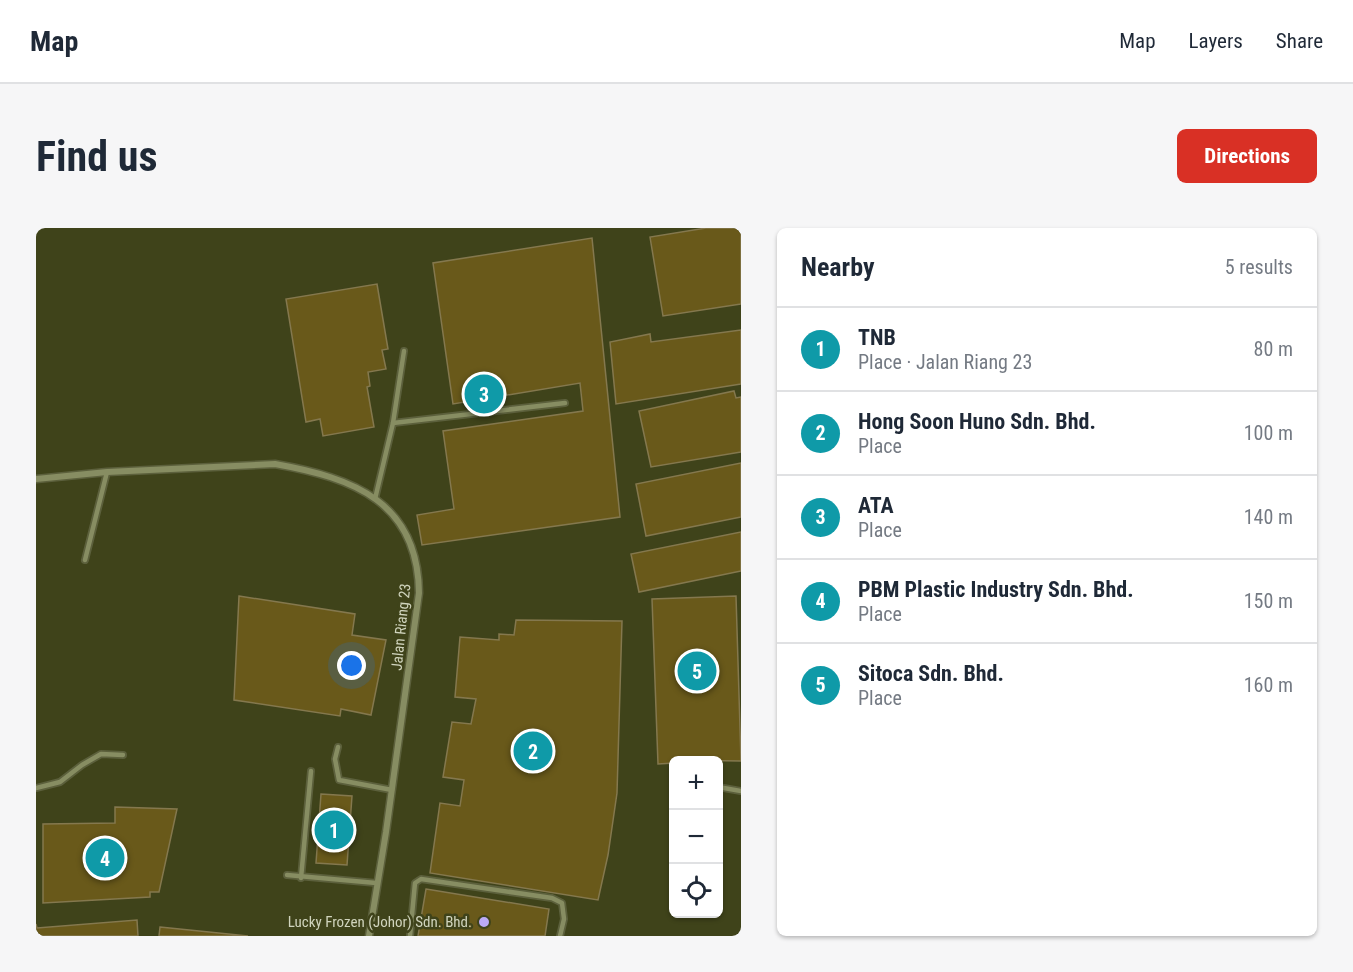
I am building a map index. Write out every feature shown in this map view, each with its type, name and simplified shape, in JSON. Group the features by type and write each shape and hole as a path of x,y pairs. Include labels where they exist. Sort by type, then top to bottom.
{"street":[{"name":"Jalan Riang 23","path":"36,479 107,472 275,464 302,469 356,486 392,513 404,529 414,553 419,576 415,629 369,936"}],"lane":[{"path":"375,499 393,423 404,351"},
{"path":"393,423 565,403"},
{"path":"85,560 107,472"},
{"path":"338,747 335,759 339,780 392,790"},
{"path":"36,788 60,782 101,754 123,755"},
{"path":"301,878 311,771"},
{"path":"723,788 741,792"},
{"path":"286,875 376,883"},
{"path":"410,936 415,883 421,879 552,898 562,903 564,919 560,936"}],"building":[{"path":"706,228 741,228 741,304 663,316 650,237"},
{"path":"592,238 620,517 422,545 417,515 454,509 443,431 583,411 580,383 453,404 433,263"},
{"path":"377,284 388,349 382,350 386,369 368,372 370,386 367,387 374,427 323,436 320,419 306,422 286,299"},
{"path":"741,330 741,384 616,404 610,342 650,334 651,342"},
{"path":"734,391 736,398 741,397 741,452 651,467 639,411"},
{"path":"741,463 741,517 646,536 636,484"},
{"path":"741,532 741,571 639,592 631,554"},
{"path":"239,596 355,614 352,635 386,640 371,715 341,709 340,716 234,700"},
{"path":"736,596 741,761 723,761 723,756 669,756 669,763 658,764 652,599"},
{"path":"516,620 622,621 617,793 608,855 598,900 430,873 440,803 460,806 464,780 443,777 452,722 471,724 476,699 455,697 460,637 499,640 499,634 514,635"},
{"path":"321,794 352,796 347,865 316,863"},
{"path":"115,807 177,809 159,892 150,892 150,897 43,903 43,824 115,823"},
{"name":"Lucky Frozen (Johor) Sdn. Bhd.","path":"426,889 549,909 545,936 418,936"},
{"path":"137,920 138,936 36,936 36,924 37,928"},
{"path":"160,927 248,936 159,936"}],"place":[{"name":"ATA","path":"484,394"},
{"name":"Sitoca Sdn. Bhd.","path":"697,671"},
{"name":"Hong Soon Huno Sdn. Bhd.","path":"533,751"},
{"name":"TNB","path":"334,830"},
{"name":"PBM Plastic Industry Sdn. Bhd.","path":"105,858"},
{"name":"Lucky Frozen (Johor) Sdn. Bhd.","path":"484,922"}]}
